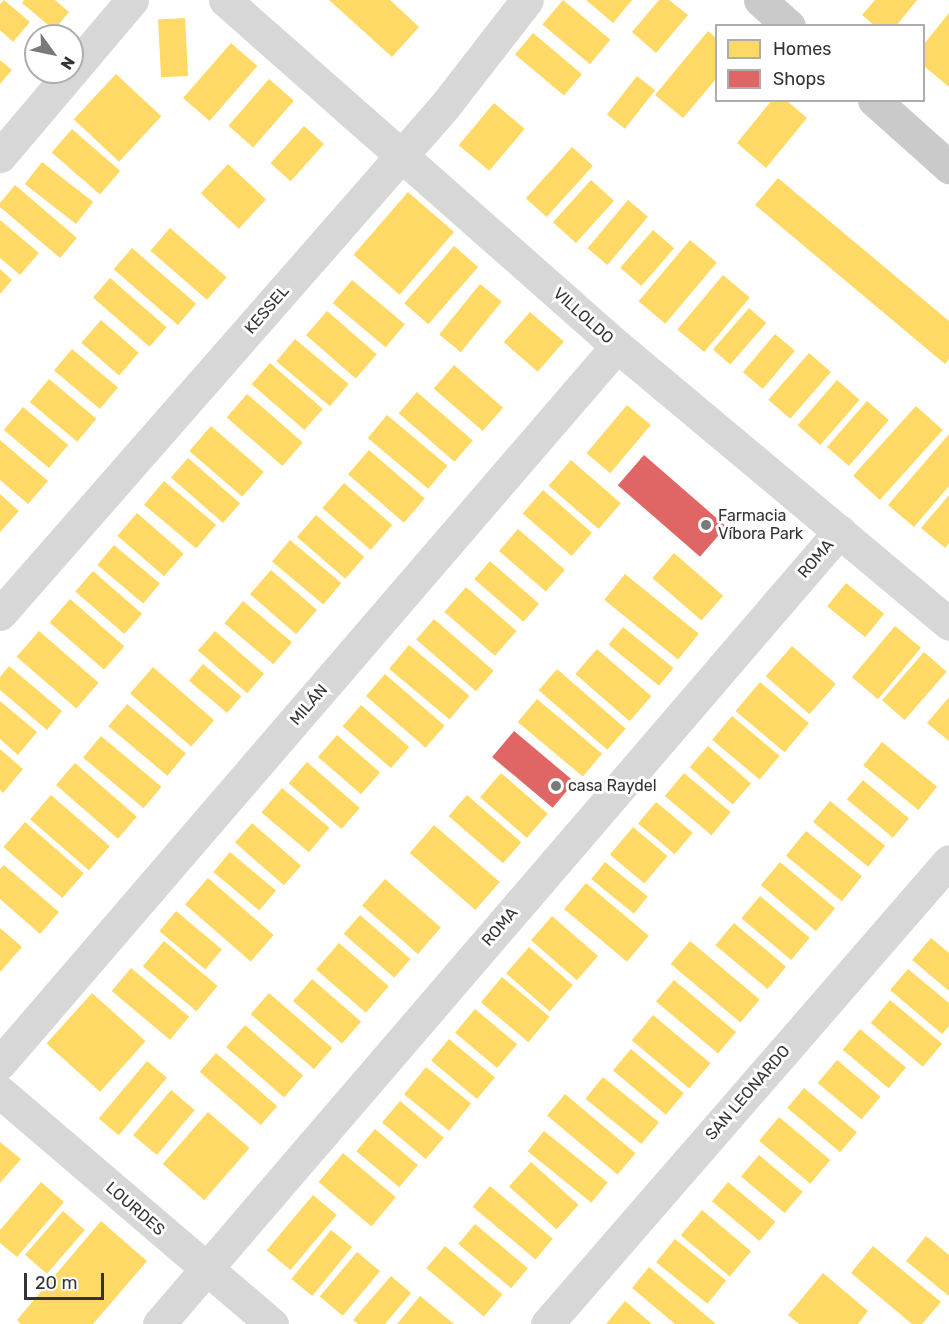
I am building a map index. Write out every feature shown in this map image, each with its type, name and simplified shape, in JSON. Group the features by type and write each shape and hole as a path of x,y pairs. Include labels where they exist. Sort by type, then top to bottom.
{"main road":[{"path":"760,0 787,24"},
{"path":"876,102 949,167"}],"street":[{"path":"84,57 132,0"},
{"name":"VILLOLDO","path":"225,0 617,346 949,624"},
{"name":"KESSEL","path":"0,614 444,107 527,0"},
{"path":"0,156 61,84"},
{"name":"MILÁN","path":"0,1063 617,346"},
{"name":"ROMA","path":"159,1324 840,531"},
{"name":"SAN LEONARDO","path":"547,1324 949,861"},
{"name":"LOURDES","path":"0,1092 272,1324"}],"building: Homes":[{"path":"4,0 30,22 24,24 24,29 13,42 0,30 0,4"},
{"path":"24,0 55,0 69,12 59,24 47,24 22,3"},
{"path":"329,0 390,0 419,27 392,57"},
{"path":"563,0 610,40 590,64 542,25"},
{"path":"586,0 632,0 613,23"},
{"path":"659,0 669,0 688,15 656,53 632,32"},
{"path":"875,0 917,0 898,24 873,24 862,15"},
{"path":"949,13 949,87 925,67 925,43"},
{"path":"185,18 188,76 161,77 158,19"},
{"path":"708,31 715,37 715,80 683,118 655,95"},
{"path":"533,33 582,74 564,96 515,54"},
{"path":"231,43 257,66 210,121 183,98"},
{"path":"0,60 12,70 0,84"},
{"path":"116,74 161,116 119,162 74,119"},
{"path":"637,76 655,90 625,129 607,115"},
{"path":"269,79 294,101 253,147 228,126"},
{"path":"770,102 788,102 807,118 766,168 737,143"},
{"path":"494,103 525,129 489,171 459,145"},
{"path":"304,126 324,144 291,181 271,163"},
{"path":"72,129 120,171 100,194 52,152"},
{"path":"572,147 593,166 547,217 526,198"},
{"path":"42,162 93,202 76,224 25,184"},
{"path":"228,164 266,199 239,229 201,193"},
{"path":"778,178 949,321 949,359 945,364 755,205"},
{"path":"591,180 614,201 576,243 553,222"},
{"path":"15,185 77,238 60,258 0,207 0,203"},
{"path":"408,192 454,232 400,295 354,255"},
{"path":"628,200 648,217 607,265 588,248"},
{"path":"0,220 39,253 20,275 0,258"},
{"path":"170,228 227,277 207,300 150,251"},
{"path":"653,230 674,248 641,286 620,268"},
{"path":"690,240 717,262 665,324 639,301"},
{"path":"454,246 478,267 428,324 404,303"},
{"path":"132,248 196,304 178,325 114,269"},
{"path":"0,269 12,280 0,294"},
{"path":"723,275 750,297 704,352 677,329"},
{"path":"110,278 167,327 150,347 93,298"},
{"path":"352,280 405,324 386,347 333,303"},
{"path":"480,284 502,302 461,352 439,335"},
{"path":"749,308 766,323 730,365 713,350"},
{"path":"327,311 377,354 356,378 306,335"},
{"path":"530,312 564,342 538,372 504,342"},
{"path":"101,320 139,353 119,375 81,343"},
{"path":"775,334 795,351 763,389 743,372"},
{"path":"295,339 349,384 330,406 276,361"},
{"path":"72,349 118,388 100,409 54,370"},
{"path":"809,353 831,372 790,419 768,400"},
{"path":"270,363 323,409 304,430 252,384"},
{"path":"454,365 503,408 483,431 434,388"},
{"path":"49,379 96,419 77,442 30,402"},
{"path":"837,380 860,400 820,445 798,425"},
{"path":"417,392 473,441 454,462 399,413"},
{"path":"247,394 303,443 283,466 227,417"},
{"path":"867,401 889,420 849,466 827,447"},
{"path":"627,405 651,425 610,473 587,453"},
{"path":"916,406 943,430 880,500 853,476"},
{"path":"23,407 68,445 49,468 4,430"},
{"path":"387,415 448,466 428,489 368,438"},
{"path":"211,426 264,472 242,497 189,451"},
{"path":"949,434 949,486 914,527 888,505"},
{"path":"0,440 48,481 28,504 0,480"},
{"path":"369,450 425,499 404,523 348,474"},
{"path":"188,458 240,503 223,523 171,478"},
{"path":"571,460 621,503 599,529 549,486"},
{"path":"164,481 216,525 196,548 144,505"},
{"path":"344,483 392,525 371,550 322,508"},
{"path":"543,490 592,533 572,556 523,513"},
{"path":"0,494 19,511 0,532"},
{"path":"949,495 949,543 945,548 921,528"},
{"path":"137,513 184,554 164,576 117,536"},
{"path":"316,515 364,557 345,579 297,537"},
{"path":"518,529 565,570 546,592 499,551"},
{"path":"290,540 341,583 323,605 272,561"},
{"path":"114,545 160,584 143,603 97,565"},
{"path":"674,553 723,596 701,621 652,578"},
{"path":"490,561 539,604 523,622 474,579"},
{"path":"271,570 317,610 296,634 250,594"},
{"path":"93,571 142,614 124,634 75,591"},
{"path":"625,574 699,634 678,659 604,600"},
{"path":"846,583 884,614 865,637 827,606"},
{"path":"466,587 517,631 495,656 444,612"},
{"path":"70,599 124,646 104,670 50,622"},
{"path":"243,601 292,642 273,664 224,623"},
{"path":"434,619 494,671 476,691 416,639"},
{"path":"895,626 921,648 878,699 852,677"},
{"path":"623,627 674,668 659,686 609,645"},
{"path":"39,631 99,683 76,708 17,657"},
{"path":"215,631 264,674 247,693 198,651"},
{"path":"409,645 470,696 450,720 389,669"},
{"path":"792,646 836,684 810,714 766,676"},
{"path":"597,649 651,696 630,721 575,674"},
{"path":"924,652 947,672 905,720 882,700"},
{"path":"203,664 241,696 227,713 189,681"},
{"path":"9,666 62,711 47,730 0,690 0,677"},
{"path":"153,667 214,720 191,747 130,693"},
{"path":"557,669 626,729 607,750 539,690"},
{"path":"385,674 445,726 426,748 366,696"},
{"path":"760,682 809,723 785,752 736,711"},
{"path":"949,697 949,741 927,723"},
{"path":"537,699 602,754 583,777 518,722"},
{"path":"0,701 37,732 18,755 0,739"},
{"path":"127,704 186,753 167,776 108,726"},
{"path":"361,705 409,747 391,768 343,726"},
{"path":"732,716 779,756 760,780 712,740"},
{"path":"337,735 380,772 361,794 318,757"},
{"path":"101,736 162,787 144,808 83,757"},
{"path":"882,742 937,787 918,810 863,765"},
{"path":"708,746 751,783 733,805 690,767"},
{"path":"0,749 23,769 3,793 0,790"},
{"path":"307,762 360,808 341,829 289,783"},
{"path":"75,763 137,817 118,839 56,785"},
{"path":"501,773 548,814 527,838 480,797"},
{"path":"684,773 731,812 711,835 665,796"},
{"path":"863,780 909,819 893,838 847,799"},
{"path":"282,788 329,828 309,852 261,813"},
{"path":"51,795 110,846 89,870 30,819"},
{"path":"467,795 521,842 503,863 449,816"},
{"path":"830,801 885,846 868,867 813,822"},
{"path":"656,802 693,833 675,854 638,823"},
{"path":"25,822 84,873 62,898 3,847"},
{"path":"252,823 301,866 284,885 235,843"},
{"path":"434,825 500,882 475,910 410,853"},
{"path":"633,827 667,856 644,884 610,855"},
{"path":"806,831 862,876 842,901 786,856"},
{"path":"230,852 276,891 259,910 213,872"},
{"path":"605,862 648,897 634,914 591,879"},
{"path":"780,862 835,908 816,931 761,885"},
{"path":"4,865 59,912 40,934 0,899 0,869"},
{"path":"208,878 274,935 251,961 185,904"},
{"path":"385,879 441,928 418,954 362,905"},
{"path":"586,883 649,936 627,962 564,909"},
{"path":"760,896 810,938 791,960 741,918"},
{"path":"176,911 222,950 205,969 159,931"},
{"path":"360,915 411,959 394,978 344,934"},
{"path":"552,916 598,956 577,980 531,940"},
{"path":"734,923 786,967 767,989 715,945"},
{"path":"0,928 22,947 0,972"},
{"path":"931,938 949,953 949,991 912,960"},
{"path":"164,941 218,986 196,1011 143,966"},
{"path":"690,941 760,999 740,1022 671,964"},
{"path":"339,943 389,986 366,1013 316,969"},
{"path":"529,947 573,985 550,1011 506,973"},
{"path":"131,968 189,1017 170,1040 112,991"},
{"path":"908,969 949,1003 949,1026 942,1034 890,990"},
{"path":"502,977 549,1017 528,1042 481,1002"},
{"path":"312,979 361,1022 342,1044 293,1001"},
{"path":"674,980 736,1032 718,1054 656,1001"},
{"path":"92,993 146,1041 100,1092 46,1044"},
{"path":"269,993 332,1048 314,1069 251,1014"},
{"path":"890,1000 942,1044 923,1067 871,1023"},
{"path":"475,1009 517,1044 497,1068 455,1033"},
{"path":"653,1015 710,1063 689,1088 632,1040"},
{"path":"245,1025 303,1076 284,1097 226,1047"},
{"path":"860,1029 906,1068 889,1088 843,1050"},
{"path":"449,1039 495,1078 477,1099 431,1060"},
{"path":"631,1049 684,1093 666,1115 613,1070"},
{"path":"216,1053 277,1106 261,1125 200,1072"},
{"path":"837,1060 881,1097 861,1120 818,1083"},
{"path":"147,1061 167,1078 119,1135 99,1118"},
{"path":"426,1067 471,1104 449,1131 404,1094"},
{"path":"603,1077 659,1122 641,1144 585,1099"},
{"path":"804,1088 857,1132 840,1152 787,1108"},
{"path":"171,1090 195,1110 157,1155 133,1135"},
{"path":"565,1094 635,1153 617,1175 547,1115"},
{"path":"400,1101 444,1138 426,1159 382,1122"},
{"path":"208,1112 250,1148 204,1200 163,1164"},
{"path":"779,1117 830,1160 810,1184 759,1141"},
{"path":"375,1129 418,1165 399,1187 356,1151"},
{"path":"544,1131 608,1183 591,1203 528,1151"},
{"path":"0,1142 21,1159 0,1183"},
{"path":"343,1153 396,1197 371,1226 319,1182"},
{"path":"759,1155 803,1192 785,1213 741,1176"},
{"path":"531,1162 579,1205 556,1229 509,1187"},
{"path":"41,1182 64,1202 17,1257 0,1243 0,1230"},
{"path":"728,1182 775,1222 759,1241 712,1201"},
{"path":"490,1186 553,1239 535,1259 473,1207"},
{"path":"313,1195 337,1215 290,1270 267,1250"},
{"path":"702,1210 751,1251 730,1276 681,1235"},
{"path":"63,1211 85,1230 47,1274 25,1255"},
{"path":"101,1221 147,1261 93,1324 21,1324 17,1320"},
{"path":"475,1224 528,1268 511,1288 458,1244"},
{"path":"331,1230 352,1247 312,1296 291,1279"},
{"path":"926,1236 949,1255 949,1296 906,1261"},
{"path":"675,1239 726,1281 707,1304 656,1262"},
{"path":"445,1246 502,1294 484,1316 426,1268"},
{"path":"873,1246 941,1302 922,1324 912,1324 851,1273"},
{"path":"357,1252 380,1271 343,1316 320,1296"},
{"path":"649,1267 716,1324 675,1324 632,1288"},
{"path":"823,1273 868,1311 858,1324 799,1324 788,1315"},
{"path":"391,1276 411,1293 385,1324 358,1324 353,1320"},
{"path":"420,1296 454,1324 397,1324"},
{"path":"625,1301 652,1324 606,1324"}],"building: Shops":[{"path":"644,455 726,527 700,557 618,485"},
{"path":"514,731 575,782 553,808 492,757"}],"place":[{"name":"Farmacia Víbora Park","path":"706,525"},
{"name":"casa Raydel","path":"556,786"}]}
